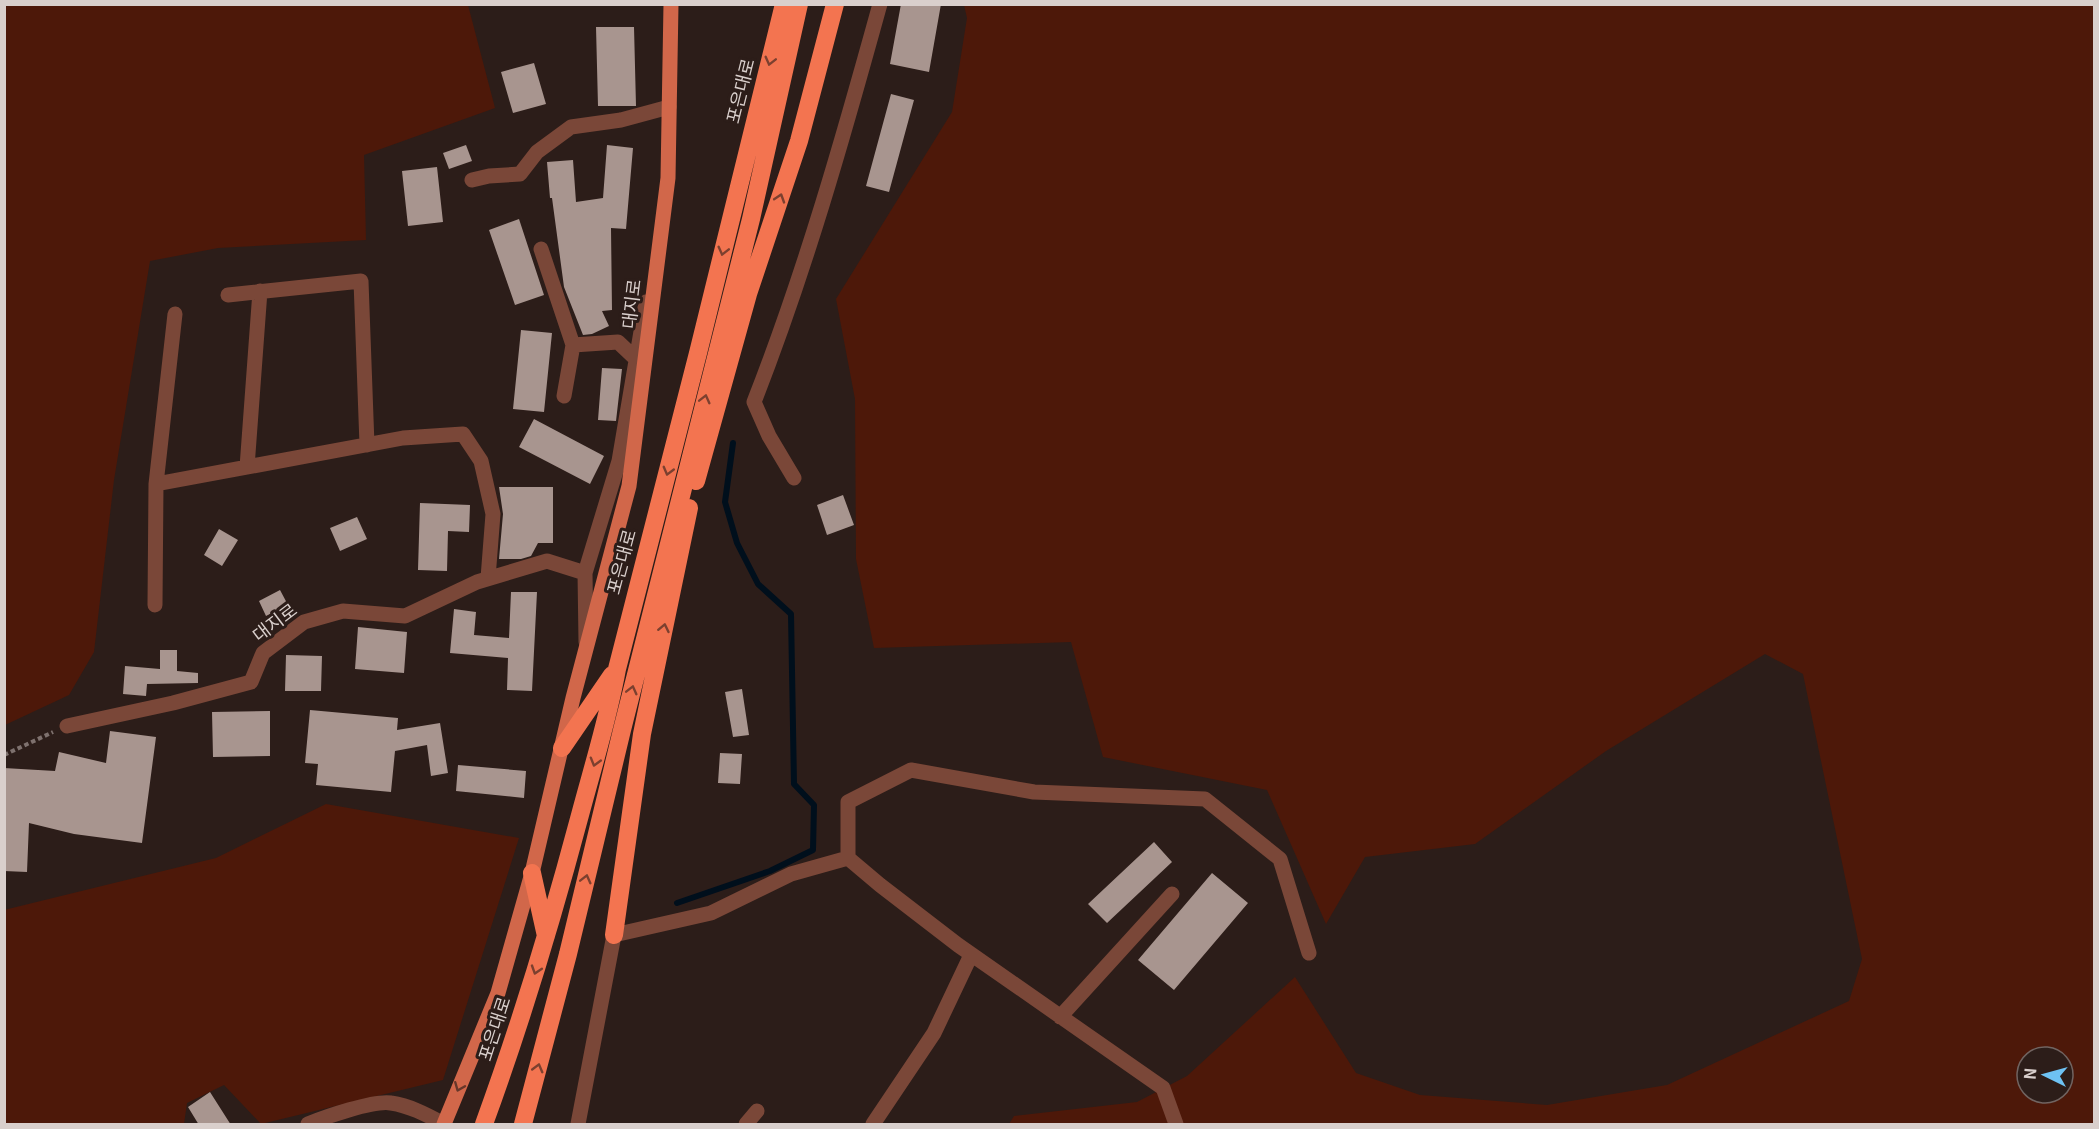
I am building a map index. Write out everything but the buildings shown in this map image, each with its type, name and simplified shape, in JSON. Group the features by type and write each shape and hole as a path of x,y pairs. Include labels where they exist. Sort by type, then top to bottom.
{"highway":[{"name":"포은대로","path":"484,1125 516,1037 546,938 609,709 617,669 784,4"},
{"name":"포은대로","path":"523,1125 568,954 688,464 751,219 798,4"},
{"path":"614,935 642,734 691,500 748,294 799,141 835,4"},
{"path":"719,343 748,294"},
{"path":"688,464 691,500"},
{"path":"562,748 617,669"},
{"path":"532,873 546,938"}],"main road":[{"name":"대지로","path":"444,1124 498,993 532,873 587,645 629,486 668,178 671,4"}],"street":[{"path":"794,478 754,402 783,327 805,260 880,4"},
{"path":"472,180 489,176 520,174 537,152 571,128 621,120 669,107"},
{"name":"대지로","path":"587,645 585,573 619,461 668,178"},
{"path":"540,249 573,345 564,396"},
{"path":"228,296 361,281 367,444"},
{"path":"248,467 260,291"},
{"path":"155,604 156,484 175,314"},
{"path":"573,345 618,342 636,358"},
{"path":"156,484 403,438 463,434 481,460 493,514 488,578"},
{"name":"대지로","path":"67,726 173,703 251,682 263,653 304,622 343,611 405,616 477,582 547,561 585,573"},
{"path":"1176,1125 1163,1088 971,955 848,858 848,802 911,770 1034,792 1204,799 1280,859 1309,952"},
{"path":"578,1125 614,935 711,913 791,874 848,858"},
{"path":"1060,1017 1172,894"},
{"path":"873,1125 934,1033 971,955"},
{"path":"308,1125 333,1114 388,1102 421,1111 444,1124"},
{"path":"746,1125 758,1111"}],"path":[{"path":"4,755 67,726"}],"shaded area":[{"path":"4,5 468,5 495,108 364,155 366,240 218,248 150,261 114,480 94,652 69,695 5,725"},
{"path":"964,5 2094,5 2094,1124 1009,1124 1014,1116 1137,1102 1187,1076 1295,977 1356,1073 1420,1095 1547,1105 1667,1085 1849,1001 1862,959 1803,674 1765,654 1606,751 1475,844 1365,857 1326,924 1267,790 1103,757 1071,642 874,648 856,559 855,399 836,299 952,112 967,18"},
{"path":"326,804 519,838 443,1080 261,1124 224,1085 187,1103 184,1124 5,1124 4,910 216,858"}],"waterway":[{"path":"677,903 770,871 813,850 814,805 794,784 791,614 758,584 737,543 725,502 733,443"}]}
